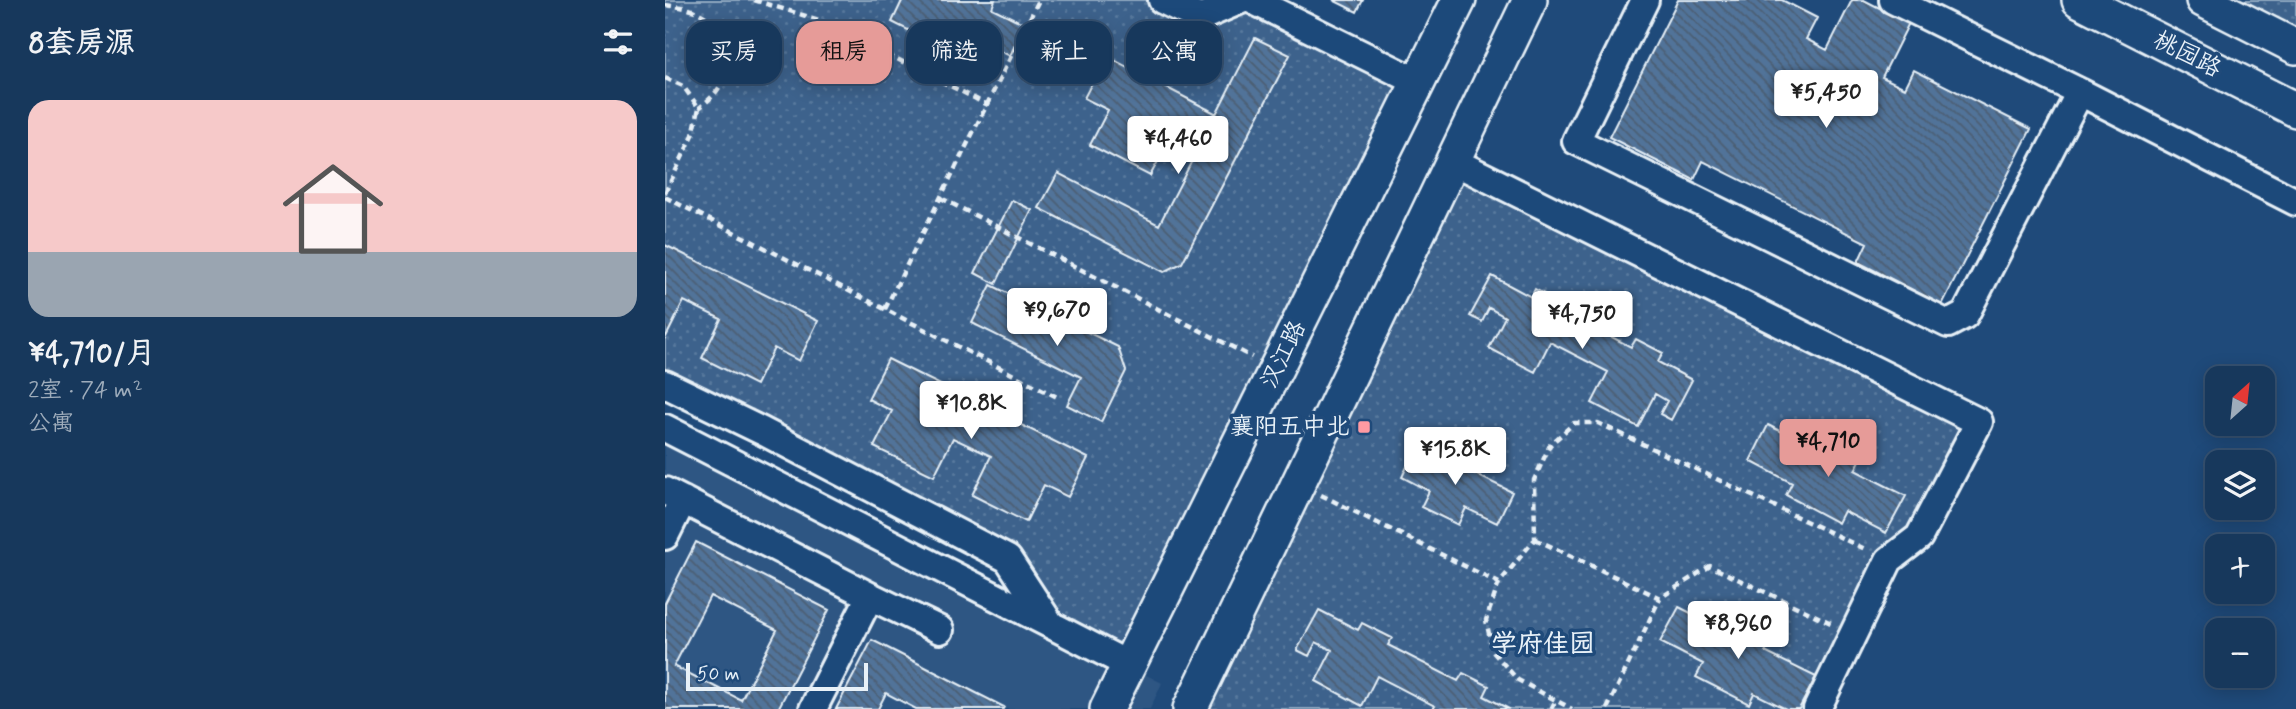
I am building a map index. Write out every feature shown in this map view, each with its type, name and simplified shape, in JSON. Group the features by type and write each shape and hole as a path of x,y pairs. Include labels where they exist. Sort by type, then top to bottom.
{"main road":[{"name":"汉江路","path":"1107,709 1459,0"},
{"path":"1190,709 1530,0"},
{"name":"桃园路","path":"2078,0 2296,110"},
{"path":"2203,0 2296,47"}],"lane":[{"path":"1162,0 1199,18 1241,0"},
{"path":"1252,0 1418,82"},
{"path":"1645,0 1576,141 1948,324 1965,315 2080,92"},
{"path":"1893,0 2296,202"},
{"path":"1453,161 1979,422 1919,537 1889,560 1817,709"},
{"path":"665,384 1009,559 1051,625"},
{"path":"665,428 1129,665"},
{"path":"665,536 674,496 940,629"},
{"path":"813,709 870,596"}],"path":[{"path":"754,0 822,21 988,105"},
{"path":"885,309 1039,0"},
{"path":"665,5 687,8 714,24 725,56 726,76 715,96 699,108 693,135 665,195 1057,397"},
{"path":"665,78 683,86 699,108"},
{"path":"941,198 1277,369"},
{"path":"1572,709 1518,680 1493,652 1486,621 1499,583 1535,539 1534,480 1550,444 1574,424 1598,423 1889,560"},
{"path":"1298,483 1499,583"},
{"path":"1535,539 1660,598"},
{"path":"1607,709 1660,598 1710,566 1853,634"},
{"path":"1551,709 1556,700"}],"shaded area":[{"path":"665,0 1162,0 1199,18 1241,0 1418,82 1129,665 1051,625 1008,559 665,387"},
{"path":"2203,0 2296,0 2296,47"},
{"path":"1453,161 1979,422 1889,560 1817,709 1190,709"},
{"path":"665,428 1162,683 1150,709 665,709"}],"building":[{"path":"899,0 995,0 992,8 1019,21 1016,21 1016,43 1010,56 1002,52 1002,21 906,21 906,29 892,22 902,1"},
{"path":"1333,0 1363,0 1357,12"},
{"path":"1678,0 1782,0 1817,18 1806,39 1827,50 1852,0 1864,0 1909,23 1882,77 1905,88 1914,70 2031,129 1942,305 1858,262 1867,243 1703,161 1694,180 1609,137"},
{"path":"1255,38 1290,55 1182,263 1164,272 1039,208 1058,173 1159,225"},
{"path":"1112,59 1126,66 1126,84 1160,84 1215,113 1193,156 1168,143 1150,176 1090,145 1108,110 1084,98 1091,84 1112,84"},
{"path":"1012,200 1032,210 996,284 975,273"},
{"path":"665,245 818,321 799,361 774,348 756,385 702,358 721,319 684,301 665,339"},
{"path":"1492,276 1531,297 1535,289 1565,305 1561,311 1631,347 1636,339 1663,353 1658,362 1692,380 1671,420 1660,414 1667,401 1655,394 1638,427 1592,403 1608,372 1550,342 1535,372 1489,348 1505,317 1489,308 1482,322 1470,316"},
{"path":"991,285 1118,347 1126,371 1101,422 1067,405 1081,377 972,323"},
{"path":"888,359 1088,458 1068,497 1044,485 1026,522 972,495 991,456 953,438 934,476 874,447 892,411 868,399"},
{"path":"1768,425 1818,450 1824,438 1862,457 1855,470 1906,496 1886,533 1844,511 1838,523 1786,495 1792,483 1750,461"},
{"path":"1417,446 1450,462 1454,454 1479,467 1475,474 1512,492 1497,523 1466,508 1458,525 1421,507 1429,491 1402,477"},
{"path":"696,542 829,610 778,709 665,709 665,603","holes":["710,596 777,630 741,700 674,666"]},
{"path":"1679,607 1728,632 1734,620 1772,639 1765,652 1816,677 1799,709 1786,709 1754,693 1749,704 1696,677 1703,664 1660,642"},
{"path":"1319,610 1358,630 1362,623 1392,638 1388,645 1458,681 1463,673 1489,686 1484,696 1509,709 1433,709 1435,706 1377,676 1362,706 1316,681 1332,650 1316,642 1309,656 1297,650"},
{"path":"872,640 1004,707 1003,709 916,709 886,693 878,709 836,709"}],"place":[{"name":"襄阳五中北","path":"1364,427"}],"district":[{"name":"学府佳园","path":"1543,645"}]}
